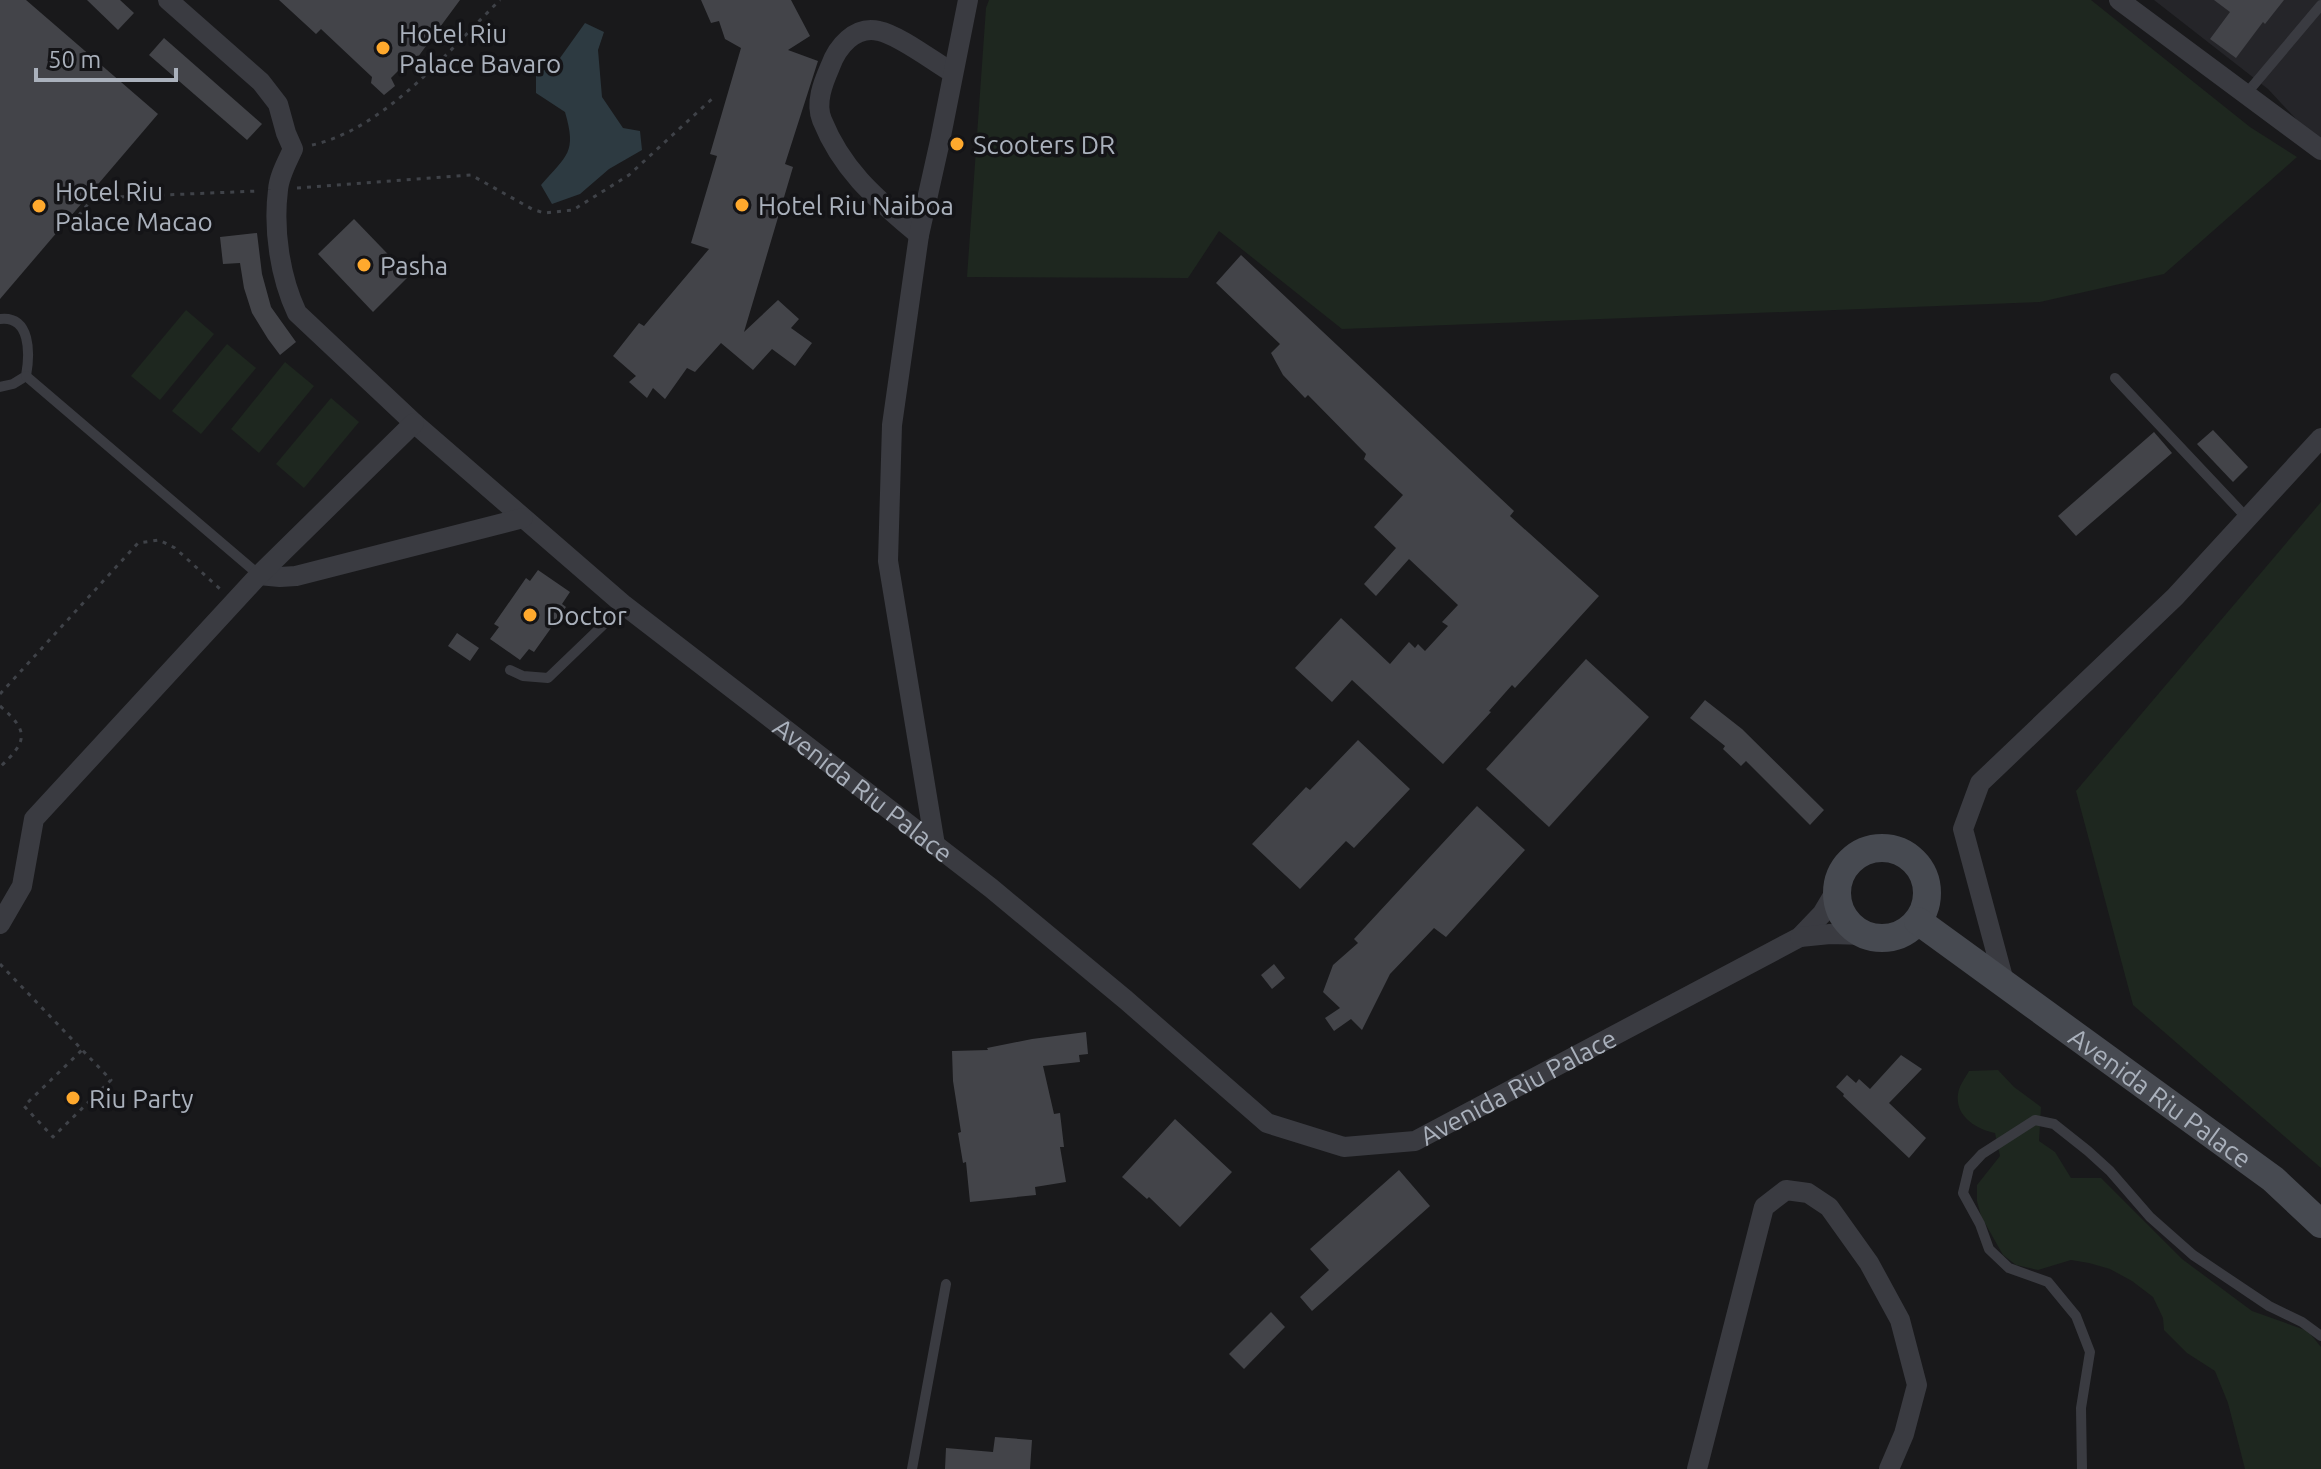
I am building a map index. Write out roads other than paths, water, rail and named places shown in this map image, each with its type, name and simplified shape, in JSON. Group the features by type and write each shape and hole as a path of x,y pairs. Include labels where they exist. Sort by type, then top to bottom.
{"street":[{"name":"Avenida Riu Palace","path":"168,0 261,82 278,104 293,149 278,190 281,261 297,313 414,423 624,605 991,888 1267,1123 1344,1147 1415,1141 1800,937 1822,914 1838,887"},
{"path":"935,845 888,561 892,425 919,235 968,0"},
{"path":"2119,0 2321,150"},
{"path":"919,235 855,178 832,142 818,104 834,56 843,42 865,31 878,30 894,37 953,73"},
{"path":"0,924 22,886 34,819 259,575 414,423"},
{"path":"2005,985 1963,829 1980,783 2175,597 2321,438"},
{"path":"259,575 296,576 523,518"},
{"path":"1878,848 1893,849 1906,855 1925,878 1925,908 1918,921 1894,936 1880,938 1866,935 1854,927 1844,916 1838,887 1842,873 1851,861 1863,852 1878,848"},
{"name":"Avenida Riu Palace","path":"1918,921 2273,1179 2321,1224"},
{"name":"Avenida Riu Palace","path":"1800,937 1866,935"},
{"path":"1697,1469 1764,1207 1786,1190 1808,1193 1829,1207 1869,1263 1900,1320 1917,1385 1904,1434 1889,1469"}],"lane":[{"path":"2246,94 2321,5"},
{"path":"0,319 10,319 21,325 29,360 26,376 0,387"},
{"path":"26,376 259,575"},
{"path":"2115,378 2247,518"},
{"path":"510,670 523,676 548,678 624,605"},
{"path":"2082,1469 2081,1408 2090,1352 2076,1316 2048,1282 2009,1268 1989,1249 1963,1193 1969,1168 1982,1154 2035,1120 2054,1124 2088,1151 2150,1217 2193,1255 2269,1306 2302,1322 2321,1336"},
{"path":"912,1469 946,1284"}],"place":[{"name":"Hotel Riu Palace Bavaro","path":"383,48"},
{"name":"Scooters DR","path":"957,144"},
{"name":"Hotel Riu Naiboa","path":"742,205"},
{"name":"Hotel Riu Palace Macao","path":"39,206"},
{"name":"Pasha","path":"364,265"},
{"name":"Doctor","path":"530,615"},
{"name":"Riu Party","path":"73,1098"}]}
